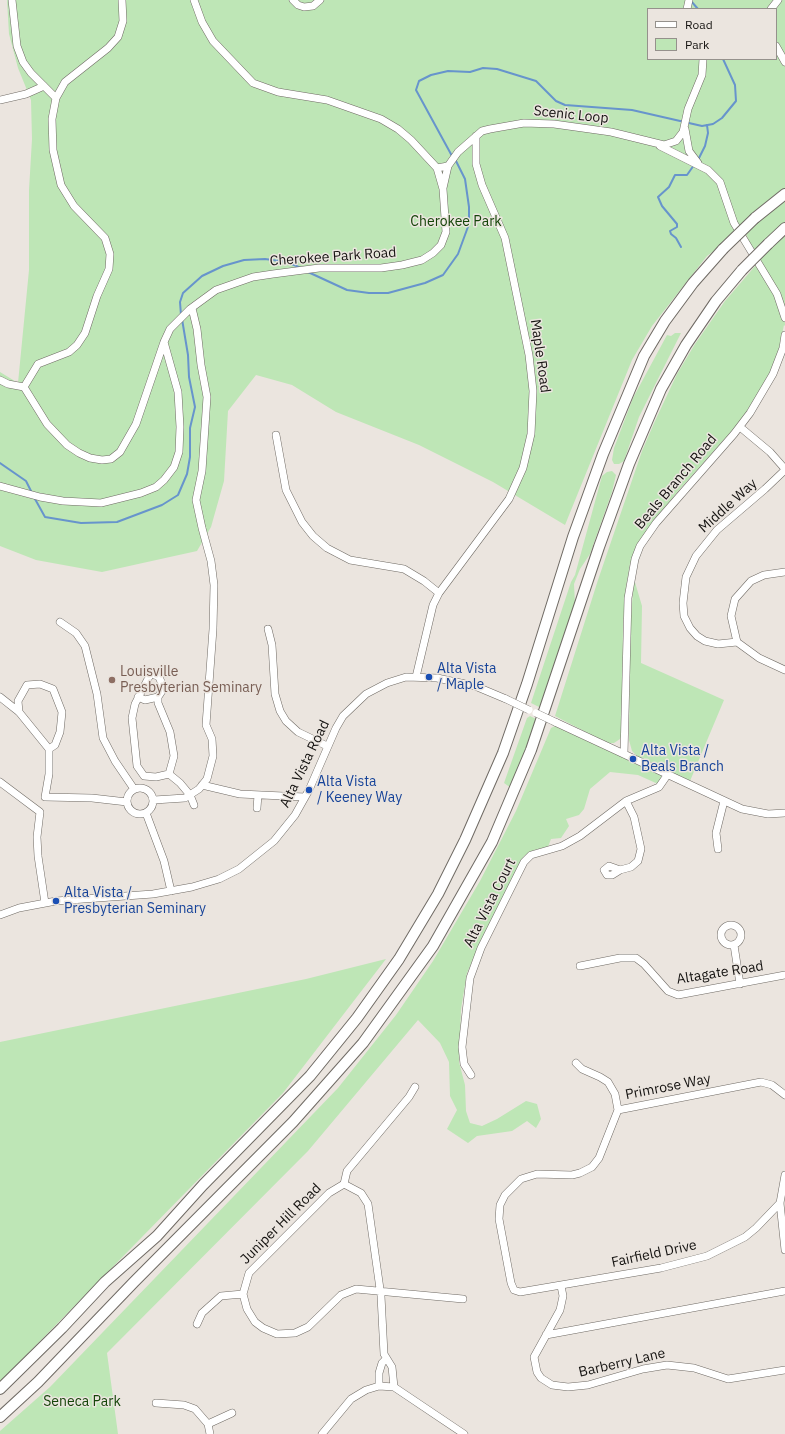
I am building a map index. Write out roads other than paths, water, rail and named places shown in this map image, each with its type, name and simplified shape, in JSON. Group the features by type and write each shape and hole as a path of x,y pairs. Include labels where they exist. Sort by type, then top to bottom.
{"highway":[{"path":"0,1389 62,1328 105,1282 157,1236 204,1185 310,1076 357,1018 399,959 438,894 465,840 503,753 527,684 576,530 603,454 644,356 664,321 723,249 755,218 785,194"},
{"path":"0,1417 38,1382 134,1282 298,1116 362,1043 433,946 492,842 531,750 599,547 630,464 661,390 686,344 716,301 742,270 785,228"}],"street":[{"path":"12,0 19,52 30,73 56,98"},
{"path":"0,380 8,384 24,387 38,364 69,352 77,345 85,333 110,264 110,254 105,238 74,206 61,185 52,134 56,98 69,77 108,48 118,37 123,21 122,0"},
{"path":"194,0 202,22 213,41 253,83 278,92 327,100 381,119 398,129 411,140 437,168 448,166"},
{"path":"293,0 298,5 307,7 314,6 320,0"},
{"path":"772,8 778,0"},
{"path":"777,48 785,62"},
{"path":"700,165 689,151 685,130 686,117 702,75 703,60"},
{"path":"0,100 26,94 44,86"},
{"name":"Scenic Loop","path":"448,166 458,152 476,136 490,129 524,123 578,126 611,132 664,145 672,143 681,136 685,130"},
{"name":"Maple Road","path":"416,677 428,621 439,592 496,517 516,486 527,456 533,415 530,356 505,238 478,175 475,156 476,136"},
{"path":"653,142 700,165 708,170 720,182 734,223 777,294 785,318"},
{"name":"Cherokee Park Road","path":"443,189 448,166"},
{"name":"Cherokee Park Road","path":"24,387 47,424 67,445 90,458 102,460 111,459 120,452 133,432 164,342 175,323 191,308 225,286 253,277 319,268 381,268 414,262 433,253 441,245 446,232 443,189 437,168"},
{"path":"154,800 185,798 190,795 202,785 206,779 213,756 212,739 206,724 213,629 214,585 212,561 202,528 196,500 202,471 207,397 201,365 197,329 191,308"},
{"name":"Beals Branch Road","path":"624,754 628,598 635,559 640,546 656,523 740,427 773,374 783,348 785,334"},
{"path":"0,486 40,498 63,501 101,502 112,501 152,489 168,476 174,467 178,452 180,427 178,392 164,342"},
{"path":"740,427 770,452 785,469"},
{"path":"276,435 286,490 302,522 313,536 326,548 350,560 404,569 439,592"},
{"name":"Middle Way","path":"737,642 718,644 705,641 697,636 690,628 684,616 683,603 686,576 696,556 716,530 765,489 785,469"},
{"path":"785,572 769,573 756,578 739,592 732,610 732,624 737,642 759,658 785,670"},
{"path":"60,622 76,633 85,646 97,694 103,738 114,759 134,789"},
{"path":"268,629 272,645 275,694 280,711 290,725 298,732 327,746"},
{"path":"151,673 159,677 162,684 162,691 158,697 158,703 170,732 174,756 169,774 156,777 144,776 137,766 132,718 138,697 151,673"},
{"name":"Alta Vista Road","path":"0,915 19,908 46,903 171,891 192,887 219,879 248,863 274,841 295,815 305,797 327,746 343,716 366,694 387,683 406,677 459,682 487,691 742,809 759,813 785,813"},
{"path":"19,712 18,701 27,686 40,684 53,689 62,712 60,732 55,746 49,749"},
{"path":"0,697 19,712 49,749 49,774 45,797 92,798 127,802"},
{"path":"138,697 145,700 158,697"},
{"path":"169,774 180,783 190,795 194,805"},
{"name":"Alta Vista Court","path":"471,1075 464,1064 462,1047 470,978 480,948 522,865 531,855 562,846 580,836 626,801 659,787 668,774"},
{"path":"0,782 40,812 37,837 38,856 46,903"},
{"path":"202,785 240,794 305,797"},
{"path":"141,788 148,790 154,800 152,807 146,813 139,814 132,811 127,802 129,794 134,789 141,788"},
{"path":"257,808 258,795"},
{"path":"620,870 636,864 640,857 641,850 634,817 626,801"},
{"path":"718,849 716,833 724,801"},
{"path":"146,813 164,861 171,891"},
{"path":"734,945 740,984"},
{"name":"Altagate Road","path":"580,966 620,958 636,958 644,964 668,991 678,995 785,975"},
{"path":"576,1063 585,1070 608,1082 615,1094 618,1110"},
{"name":"Primrose Way","path":"515,1291 511,1283 499,1218 500,1204 505,1194 515,1183 530,1176 546,1173 580,1173 592,1167 599,1158 618,1110 761,1082 772,1085 785,1095"},
{"path":"394,1387 392,1367 390,1362 386,1359 381,1290 368,1204 361,1192 344,1184 347,1171 409,1097 415,1087"},
{"path":"785,1175 780,1203 785,1250"},
{"name":"Juniper Hill Road","path":"243,1294 247,1279 254,1268 329,1193 344,1184"},
{"name":"Fairfield Drive","path":"515,1291 561,1286 661,1268 707,1256 745,1237 756,1228 780,1203"},
{"name":"Barberry Lane","path":"561,1286 563,1296 560,1310 535,1353 535,1368 541,1378 560,1387 588,1385 643,1369 667,1364 694,1368 728,1378 785,1370"},
{"path":"197,1324 202,1313 221,1296 243,1294 247,1309 255,1322 268,1331 284,1334 295,1333 308,1327 341,1294 348,1291 360,1289 381,1290 463,1299"},
{"path":"546,1335 785,1291"},
{"path":"379,1386 379,1373 382,1363 386,1359"},
{"path":"323,1433 351,1399 366,1390 379,1386 394,1387 464,1434"},
{"path":"156,1403 191,1407 199,1412 208,1424 210,1434"},
{"path":"208,1424 232,1413"}],"waterway":[{"path":"691,1 697,8"},
{"path":"452,156 416,90 419,81 431,75 448,71 470,72 483,68 497,69 536,81 556,101 565,105 632,110 702,126 713,124 722,118 736,101 735,85 723,60"},
{"path":"698,160 705,146 708,133 707,125"},
{"path":"308,272 347,290 369,293 388,293 425,283 443,275 458,254 469,224 469,207 465,179 455,159"},
{"path":"681,247 670,231 677,227 677,224 662,206 658,197 669,187 675,175 687,175 694,165"},
{"path":"181,315 180,302 183,293 202,276 223,266 244,260 265,259 287,262 301,268"},
{"path":"35,499 45,517 81,523 117,522 162,505 178,495 187,474 190,457 190,428 195,407 189,377 188,355 182,319"},
{"path":"0,463 26,481 32,493"}],"place":[{"name":"Alta Vista / Maple","path":"429,677"},
{"name":"Louisville Presbyterian Seminary","path":"112,680"},
{"name":"Alta Vista / Beals Branch","path":"633,759"},
{"name":"Alta Vista / Keeney Way","path":"309,790"},
{"name":"Alta Vista / Presbyterian Seminary","path":"56,901"}],"park label":[{"name":"Cherokee Park","path":"456,222"},
{"name":"Seneca Park","path":"82,1402"}]}
